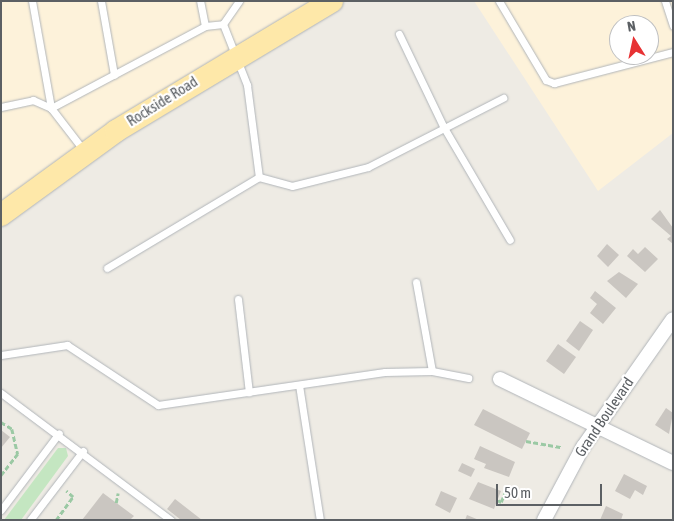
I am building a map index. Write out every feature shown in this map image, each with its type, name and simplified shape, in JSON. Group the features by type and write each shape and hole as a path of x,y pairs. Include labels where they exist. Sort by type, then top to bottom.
{"main road":[{"name":"Rockside Road","path":"1,215 85,152 233,56 332,1"}],"street":[{"name":"Grand Boulevard","path":"544,520 563,479 673,319"},
{"path":"500,379 596,429 673,463"}],"lane":[{"path":"32,1 51,108 85,152"},
{"path":"101,1 114,75"},
{"path":"200,1 205,26"},
{"path":"51,108 205,26 223,24 239,1"},
{"path":"499,1 546,80 554,83 673,52"},
{"path":"665,1 673,26"},
{"path":"223,24 233,56 247,85 259,177"},
{"path":"399,34 443,126 510,240"},
{"path":"107,268 259,177 292,186 368,167 443,126 503,98"},
{"path":"1,107 33,100 51,108"},
{"path":"416,282 432,370"},
{"path":"238,299 249,392"},
{"path":"1,355 67,345 158,405 299,385 432,370 468,378"},
{"path":"299,385 320,520"},
{"path":"1,392 83,451 171,520"},
{"path":"1,510 59,433"},
{"path":"30,520 83,451"}],"path":[{"path":"1,422 12,429 18,454 1,476"},
{"path":"526,441 561,447"},
{"path":"56,520 74,496 57,485"},
{"path":"498,500 502,502 507,488"}],"shaded area":[{"path":"1,1 332,1 1,215"},
{"path":"474,1 673,1 673,133 598,191"}],"green space":[{"path":"58,448 66,448 68,456 21,520 4,520"}],"building":[{"path":"660,210 673,228 673,244 667,239 671,236 651,219"},
{"path":"607,244 619,255 608,267 597,256"},
{"path":"645,247 658,259 645,272 627,256 633,249 638,254"},
{"path":"619,272 638,284 626,298 607,281"},
{"path":"595,291 616,308 603,324 590,313 597,304 590,298"},
{"path":"580,321 593,330 579,351 566,341"},
{"path":"558,344 576,357 564,374 546,361"},
{"path":"666,408 673,413 669,434 655,425"},
{"path":"483,409 530,433 522,449 474,425"},
{"path":"1,430 10,437 1,448"},
{"path":"480,446 515,462 509,477 484,468 486,464 474,459"},
{"path":"462,463 475,469 471,477 458,471"},
{"path":"624,474 647,486 643,495 635,490 630,499 615,491"},
{"path":"478,482 501,491 494,509 469,499"},
{"path":"441,491 457,498 450,513 435,505"},
{"path":"103,493 134,516 130,520 82,520"},
{"path":"175,499 202,520 181,520 167,509"},
{"path":"606,506 623,514 621,520 600,520"},
{"path":"467,515 479,520 465,520"}]}
